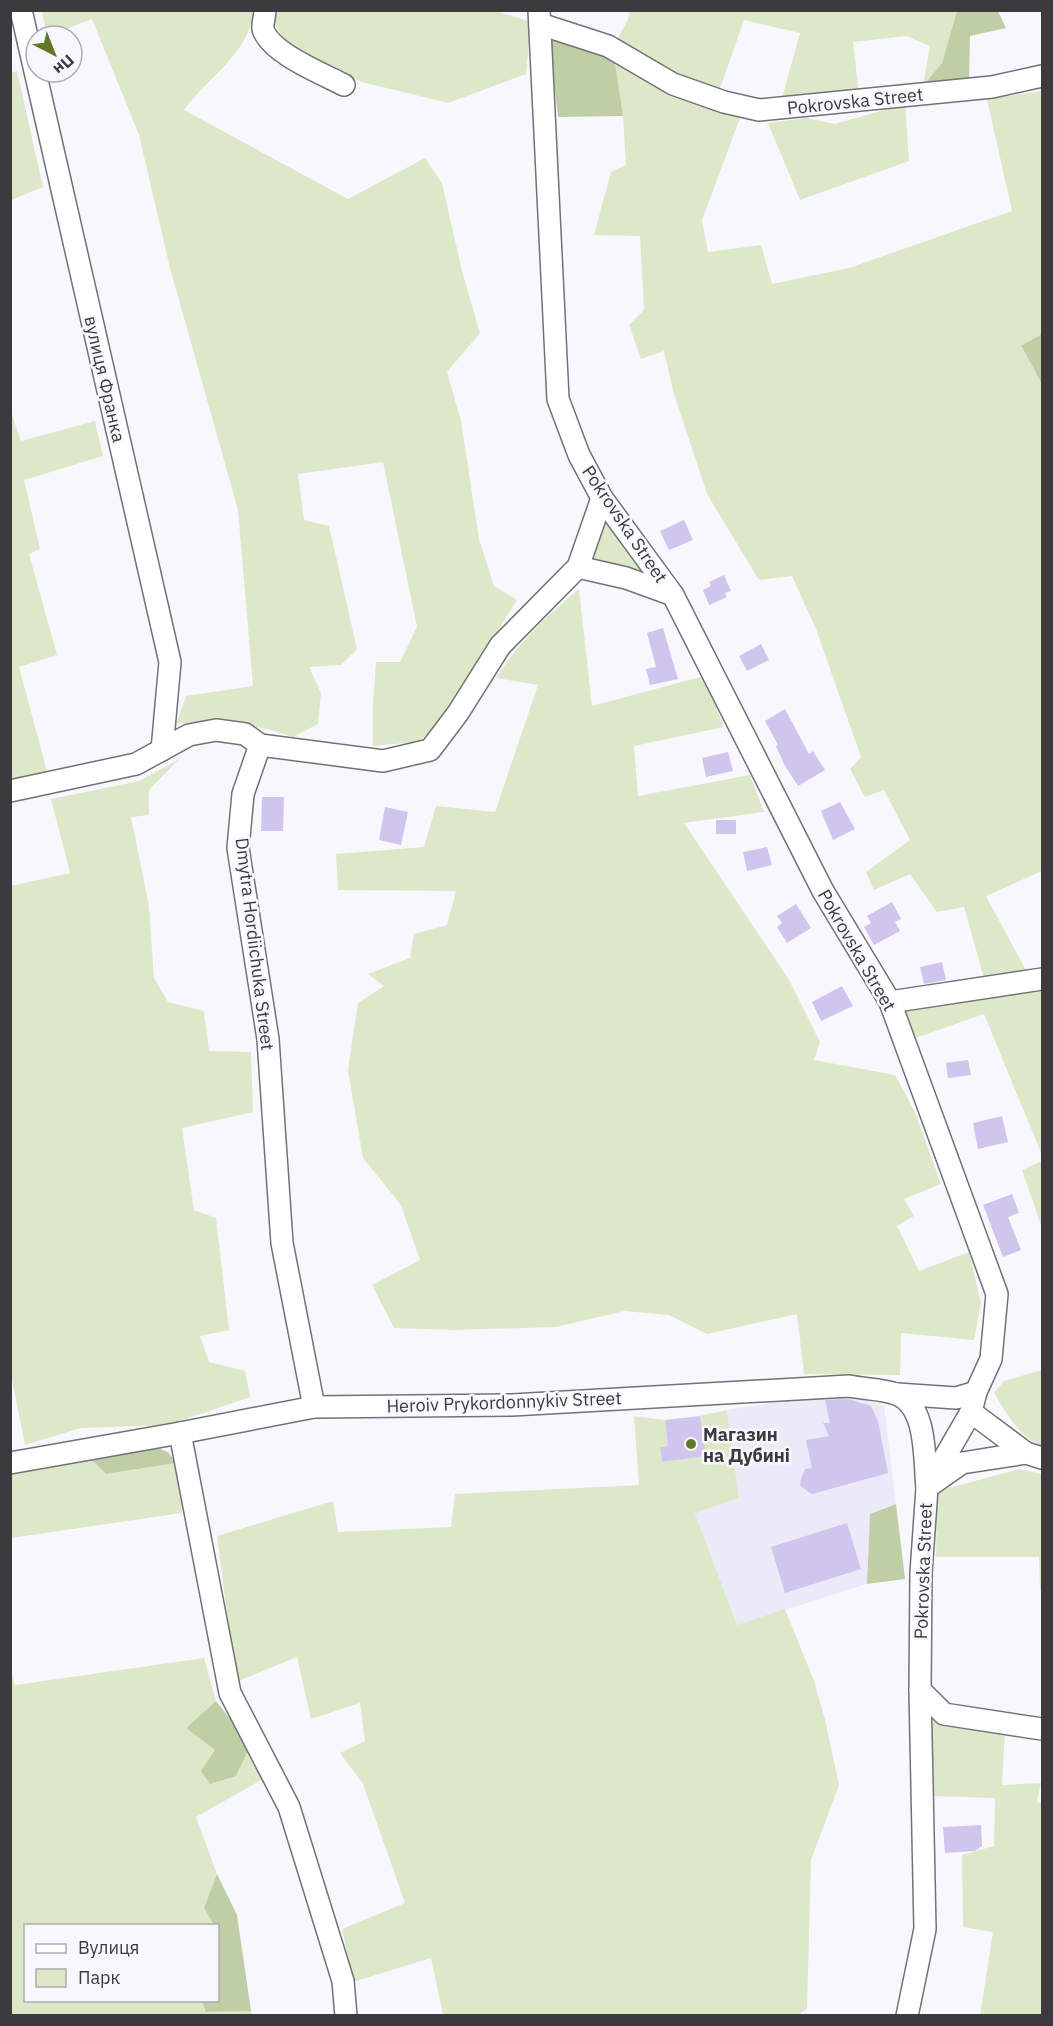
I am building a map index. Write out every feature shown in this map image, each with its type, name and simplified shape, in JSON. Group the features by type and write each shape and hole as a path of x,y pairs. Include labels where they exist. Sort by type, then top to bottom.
{"street":[{"name":"вулиця Франка","path":"21,10 170,662 162,750"},
{"path":"265,10 263,29 276,48 344,85"},
{"name":"Pokrovska Street","path":"907,2016 925,1929 920,1690 921,1573 927,1488 973,1402 991,1359 997,1294 890,1002 823,891 673,596 602,498 579,455 558,399 540,17 608,46 673,84 724,102 759,110 992,87 1042,76"},
{"path":"10,791 136,764 189,735 216,730 245,734 260,745 383,761 430,750 458,713 500,646 578,567 602,498"},
{"path":"578,567 626,578 673,596"},
{"name":"Dmytra Hordiichuka Street","path":"260,745 243,794 238,848 268,1039 282,1244 314,1407"},
{"path":"890,1002 1042,979"},
{"name":"Heroiv Prykordonnykiv Street","path":"10,1463 314,1407 512,1405 849,1386 973,1402"},
{"path":"897,1394 907,1401 922,1425 927,1488"},
{"path":"973,1402 1034,1455"},
{"path":"180,1433 230,1693 289,1807 343,1981 346,2016"},
{"path":"927,1488 962,1463 1034,1455"},
{"path":"920,1690 944,1714 1042,1729"}],"shaded area":[{"path":"844,1392 884,1406 896,1504 870,1514 867,1584 737,1625 695,1512 739,1498 727,1410"}],"green space":[{"path":"42,11 253,11 250,26 236,52 184,110 348,199 425,158 442,183 462,271 480,333 447,372 461,421 479,539 494,586 517,600 435,729 417,742 373,746 376,662 400,662 417,627 383,462 298,474 304,520 329,526 357,649 341,665 309,667 321,693 318,724 293,737 268,729 213,721 176,724 186,696 253,686 238,510 170,268 139,135 92,19 79,24 45,24"},
{"path":"277,11 496,11 531,22 526,74 448,103 362,82 286,42 274,23"},
{"path":"630,11 957,11 942,63 923,86 930,46 906,36 853,42 859,94 782,98 800,33 744,20 718,94 654,67 616,42"},
{"path":"957,11 998,11 1006,28 970,36 969,82 923,86 942,63"},
{"path":"548,30 615,62 623,116 558,117"},
{"path":"615,62 670,91 740,118 702,220 708,252 761,245 772,284 849,268 1012,211 987,99 1042,91 1042,334 1021,347 1042,384 1042,871 986,896 1029,976 984,978 964,907 937,912 910,874 874,890 866,872 910,840 884,790 865,797 850,769 861,757 816,629 792,576 759,580 707,494 673,391 664,351 641,359 629,325 644,310 640,236 594,235 611,172 626,165 623,116"},
{"path":"17,71 43,187 11,200 11,73"},
{"path":"905,104 909,161 800,200 768,123 807,118 835,124"},
{"path":"1042,334 1042,384 1021,346"},
{"path":"10,409 21,441 95,421 103,456 24,480 40,549 29,554 57,655 19,667 48,775 10,784"},
{"path":"604,510 661,585 585,563"},
{"path":"579,589 592,706 704,676 724,727 634,746 638,796 750,775 764,812 684,823 788,978 820,1042 814,1060 895,1075 915,1112 941,1184 904,1199 914,1216 897,1226 919,1271 969,1252 981,1303 974,1340 901,1333 900,1375 804,1374 797,1314 707,1334 669,1315 624,1311 556,1327 453,1330 394,1328 372,1285 420,1260 401,1205 363,1158 348,1070 358,1003 384,986 368,974 410,958 414,934 447,925 456,891 338,890 336,854 424,847 436,806 495,812 538,685 496,678 534,630"},
{"path":"179,759 149,790 149,815 131,817 149,906 154,978 168,1002 204,1011 209,1051 251,1052 253,1112 182,1128 194,1210 216,1218 229,1330 200,1336 209,1362 245,1371 250,1397 168,1425 81,1428 25,1445 10,1370 10,886 70,873 51,799 139,781"},
{"path":"1042,987 1042,1155 984,1014 913,1039 906,1011"},
{"path":"1042,1161 1042,1228 1022,1170"},
{"path":"1042,1370 1042,1445 1020,1431 994,1393 1004,1381"},
{"path":"727,1410 739,1498 695,1513 737,1625 785,1609 814,1681 839,1785 811,1860 807,2009 796,2016 443,2015 431,1958 353,1982 342,1929 405,1903 363,1784 340,1753 365,1741 360,1703 311,1719 297,1657 236,1682 217,1536 333,1501 338,1532 451,1527 455,1494 639,1485 634,1416 665,1420 668,1446 660,1447 662,1462 705,1456 700,1416"},
{"path":"155,1447 168,1452 176,1463 106,1474 88,1456"},
{"path":"88,1456 106,1474 176,1463 182,1513 11,1538 10,1472"},
{"path":"1020,1469 1042,1474 1042,1591 1040,1591 1039,1557 936,1557 937,1491"},
{"path":"896,1504 905,1579 867,1584 870,1514"},
{"path":"204,1658 216,1701 186,1728 216,1750 236,1776 248,1751 263,1779 196,1817 217,1874 204,1908 213,1924 24,1924 24,2002 202,2002 207,2012 251,2011 252,2015 11,2015 10,1670 15,1685"},
{"path":"216,1701 232,1721 248,1751 236,1776 210,1784 201,1771 215,1750 186,1728"},
{"path":"931,1721 950,1726 1005,1731 1002,1785 1041,1783 1037,1802 1042,1803 1042,2015 980,2015 993,1932 963,1927 962,1855 994,1846 995,1798 931,1796"},
{"path":"217,1874 237,1915 251,2011 206,2012 202,2002 219,2002 219,1924 213,1924 204,1908"}],"building":[{"path":"684,520 693,540 669,550 660,531"},
{"path":"724,575 731,591 725,593 727,597 709,605 703,590 711,586 709,582"},
{"path":"663,628 678,679 650,685 646,669 656,667 647,633"},
{"path":"761,644 769,660 747,671 739,656"},
{"path":"785,709 809,754 813,751 825,770 798,786 784,764 776,746 778,745 765,721"},
{"path":"728,752 733,771 706,777 702,758"},
{"path":"262,797 284,797 283,831 261,831"},
{"path":"840,802 855,829 833,840 821,811"},
{"path":"385,807 408,812 401,845 379,840"},
{"path":"716,820 736,820 736,834 716,834"},
{"path":"767,847 772,865 747,871 743,852"},
{"path":"892,902 901,919 895,922 900,931 874,945 864,927 871,923 867,916"},
{"path":"796,904 811,928 787,943 777,927 782,923 777,916"},
{"path":"942,962 946,980 924,984 920,967"},
{"path":"842,986 853,1006 821,1021 812,1002"},
{"path":"968,1060 971,1075 948,1078 946,1063"},
{"path":"1002,1116 1008,1142 978,1149 973,1123"},
{"path":"1012,1194 1019,1213 1008,1217 1021,1250 1003,1257 983,1205"},
{"path":"848,1399 871,1406 878,1421 888,1473 812,1494 800,1486 805,1469 812,1468 806,1440 829,1436 823,1423 830,1423 825,1400"},
{"path":"700,1416 706,1456 662,1462 660,1447 668,1446 665,1420"},
{"path":"847,1523 861,1569 785,1593 771,1547"},
{"path":"981,1825 982,1846 975,1851 945,1853 943,1827"}],"place":[{"name":"Магазин на Дубині","path":"691,1444"}]}
